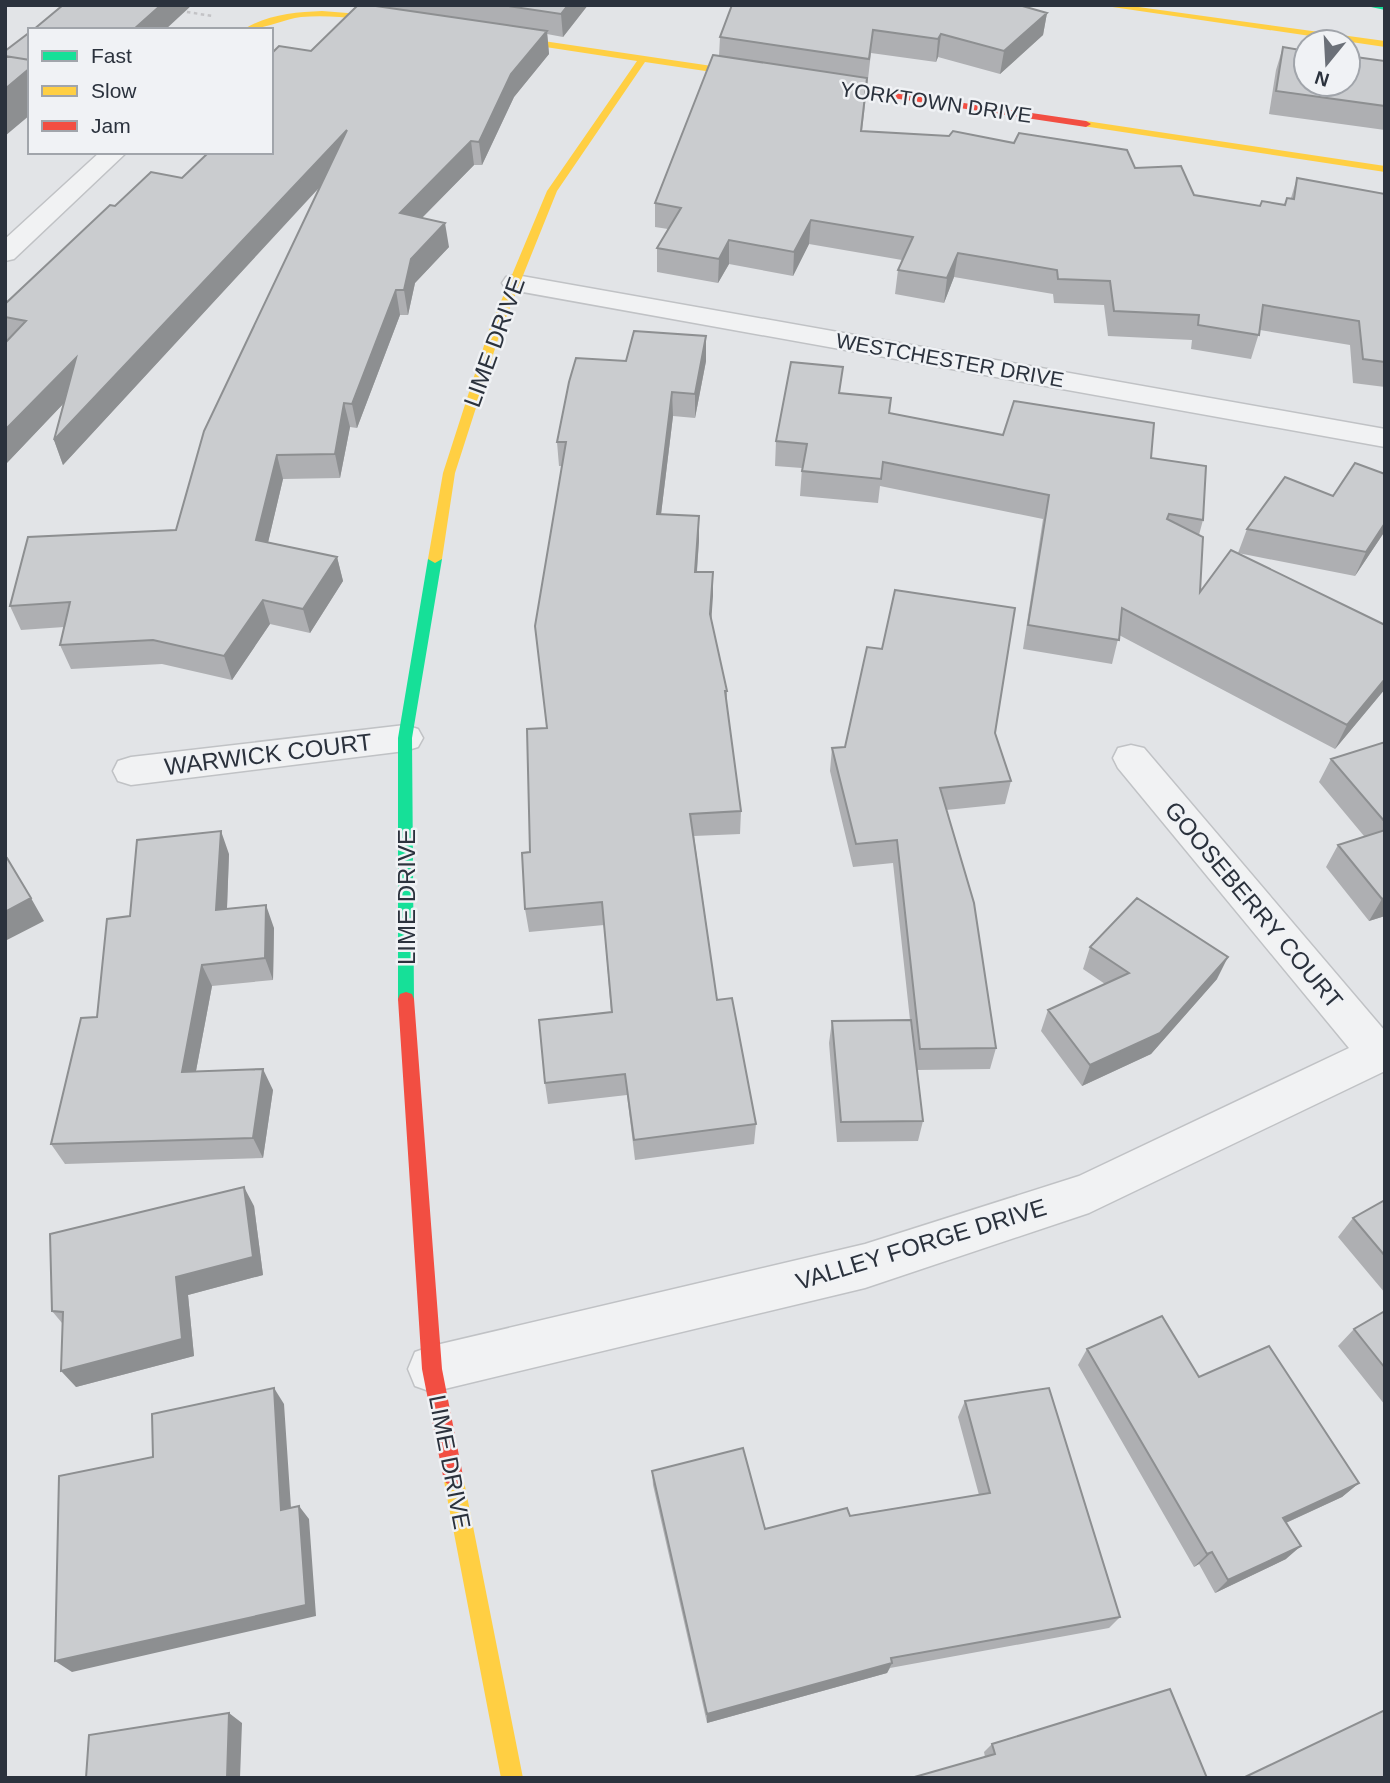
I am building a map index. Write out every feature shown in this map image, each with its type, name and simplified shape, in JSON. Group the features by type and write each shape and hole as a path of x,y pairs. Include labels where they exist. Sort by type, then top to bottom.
{"street":[{"path":"1102,5 1385,44"},
{"path":"1374,5 1385,7"},
{"path":"252,28 280,16 331,12 412,24"},
{"name":"YORKTOWN DRIVE","path":"480,34 1385,169"},
{"name":"LIME DRIVE","path":"512,1778 432,1369 406,1027 405,737 449,473 495,330 552,191 643,58"},
{"path":"5,253 113,154"},
{"name":"WESTCHESTER DRIVE","path":"516,283 1385,438"},
{"name":"WARWICK COURT","path":"131,771 405,737"},
{"name":"GOOSEBERRY COURT","path":"1131,758 1381,1052"},
{"name":"VALLEY FORGE DRIVE","path":"432,1369 865,1266 1089,1193 1381,1052"}],"building":[{"path":"63,5 161,5 135,28 35,28"},
{"path":"358,5 547,31 511,74 479,142 471,141 400,213 445,223 411,259 404,290 396,290 352,404 344,403 335,454 277,455 256,540 337,557 303,609 263,600 224,656 153,640 60,645 70,602 10,606 28,537 176,530 204,431 347,130 54,440 76,358 5,430 5,343 26,321 5,317 5,304 110,205 115,206 151,172 182,178 207,154 273,154 273,52 279,46 311,51"},
{"path":"502,5 568,5 561,14"},
{"path":"732,5 1019,5 1047,13 1004,51 941,34 938,39 873,30 869,59 720,37"},
{"path":"28,34 28,60 5,56 5,51"},
{"path":"1283,47 1292,49 1292,93 1276,91"},
{"path":"713,55 867,78 861,131 949,136 953,131 1014,143 1019,133 1127,150 1135,168 1181,166 1194,195 1260,206 1262,201 1285,205 1287,198 1294,199 1297,178 1385,194 1385,362 1363,359 1359,321 1263,305 1259,335 1198,325 1199,315 1114,311 1110,281 1058,279 1057,270 958,253 947,278 898,270 913,237 811,220 794,252 729,240 719,259 657,248 681,208 655,203"},
{"path":"5,56 28,60 28,70 5,89"},
{"path":"1362,58 1385,61 1385,106 1327,98 1362,98"},
{"path":"634,331 706,336 695,394 672,392 657,514 699,516 695,572 713,572 710,614 727,691 741,811 690,814 717,1000 732,998 756,1124 634,1140 625,1074 545,1083 539,1020 612,1012 602,902 525,909 522,853 530,852 527,729 547,728 535,626 566,442 557,442 569,382 576,358 626,361"},
{"path":"791,362 843,367 839,393 891,398 889,413 1003,435 1014,401 1154,423 1151,458 1206,466 1203,520 1169,514 1167,519 1203,537 1200,592 1231,550 1385,625 1385,679 1347,725 1122,608 1119,640 1028,625 1049,495 883,462 881,479 802,471 807,444 776,441"},
{"path":"1355,463 1385,474 1385,523 1366,552 1247,529 1285,477 1333,496"},
{"path":"895,590 1015,608 995,733 1011,781 940,788 974,903 996,1048 920,1049 897,840 856,844 832,748 845,747 867,647 882,649"},
{"path":"1385,742 1385,822 1331,759"},
{"path":"1385,830 1385,898 1382,899 1338,845"},
{"path":"221,831 216,910 266,905 265,958 202,965 182,1072 263,1069 253,1138 51,1144 81,1018 97,1017 107,919 130,916 137,840"},
{"path":"7,858 31,898 5,912 5,859"},
{"path":"1137,898 1228,957 1160,1033 1090,1065 1048,1010 1129,973 1090,947"},
{"path":"911,1020 923,1121 841,1122 832,1021"},
{"path":"244,1187 253,1257 176,1277 182,1339 61,1371 63,1312 52,1311 50,1234"},
{"path":"1385,1200 1385,1256 1353,1218"},
{"path":"1385,1311 1385,1368 1354,1329"},
{"path":"1162,1316 1199,1377 1269,1346 1359,1483 1283,1518 1301,1546 1228,1580 1212,1552 1207,1554 1087,1349"},
{"path":"274,1388 281,1510 299,1506 306,1605 55,1661 59,1476 153,1457 152,1414"},
{"path":"1049,1388 1120,1617 891,1658 892,1663 707,1714 652,1471 743,1448 765,1529 847,1508 850,1516 990,1493 965,1401"},
{"path":"1170,1689 1207,1778 911,1778 995,1754 992,1744"},
{"path":"1385,1710 1385,1778 1243,1778"},
{"path":"229,1713 227,1778 86,1778 89,1735"}],"traffic: fast":[{"path":"1374,5 1385,7"},
{"path":"406,999 405,738 435,559"}],"traffic: slow":[{"path":"1103,5 1385,44"},
{"path":"252,28 284,17 303,14 341,14 399,22"},
{"path":"496,37 759,76"},
{"path":"435,559 449,473 495,330 552,191 643,58"},
{"path":"1086,124 1385,169"},
{"path":"453,1476 512,1778"}],"traffic: jam":[{"path":"815,84 1086,124"},
{"path":"406,999 432,1369 453,1476"}]}
